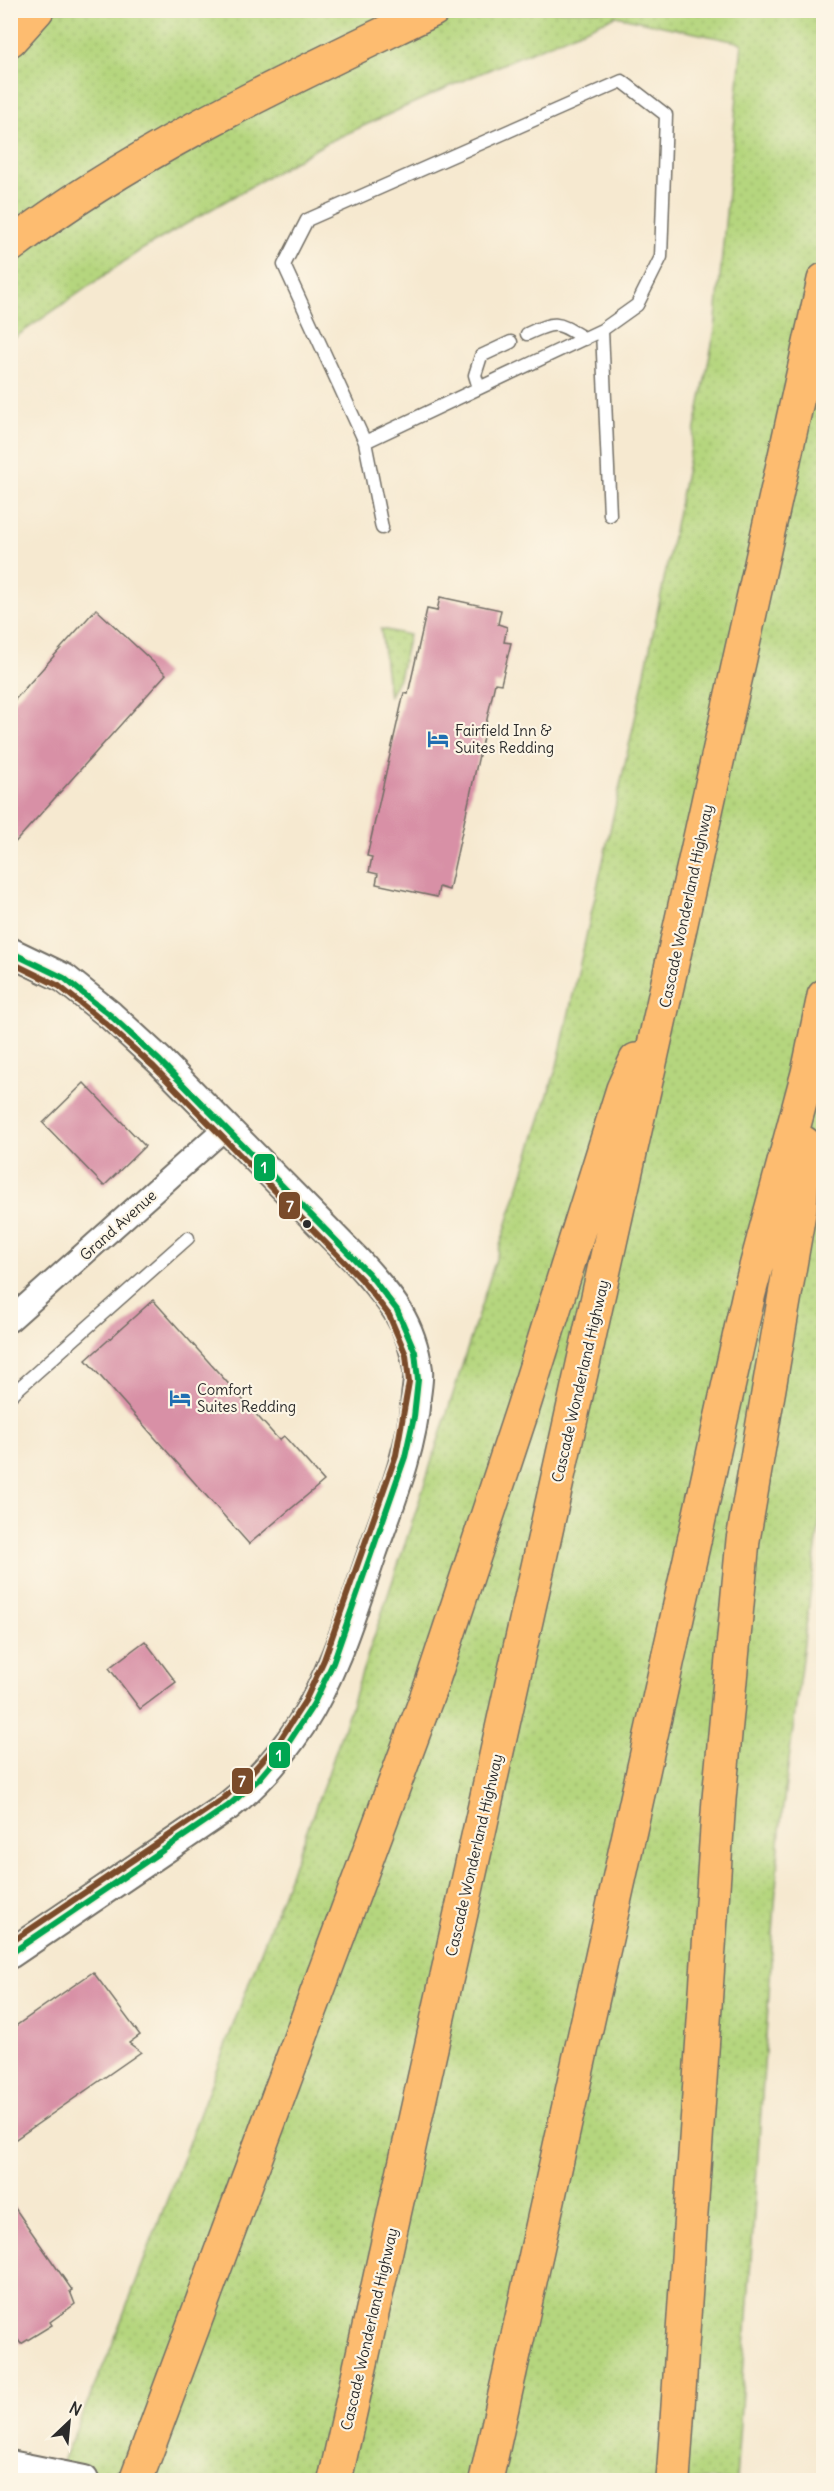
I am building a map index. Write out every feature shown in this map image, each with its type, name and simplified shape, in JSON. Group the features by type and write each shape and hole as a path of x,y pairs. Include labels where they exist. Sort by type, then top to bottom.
{"highway":[{"path":"10,40 37,10"},
{"path":"10,246 101,184 249,99 433,10"},
{"name":"Cascade Wonderland Highway","path":"335,2481 824,280"},
{"path":"136,2481 432,1683 523,1408 623,1089 666,996"},
{"path":"489,2468 749,1293 808,1073 824,996"},
{"path":"673,2481 718,1811 743,1540 800,1207 808,1073"}],"street":[{"path":"10,952 64,978 88,996 160,1061 357,1261 404,1318 413,1342 418,1372 415,1414 406,1453 363,1579 326,1678 302,1724 278,1760 251,1788 228,1806 10,1954"},
{"name":"Grand Avenue","path":"10,1320 225,1128"},
{"path":"10,2465 84,2481"}],"lane":[{"path":"365,442 585,339 637,305 661,257 666,115 622,81 307,220 284,265 365,442 382,528"},
{"path":"527,334 545,326 559,324 585,339"},
{"path":"602,330 610,515"},
{"path":"479,388 475,375 481,356 511,342"},
{"path":"10,1396 188,1238"}],"green space":[{"path":"11,11 823,11 824,1486 780,1830 736,2480 54,2480 111,2348 328,1774 414,1517 557,1066 641,692 715,330 742,43 616,16 455,84 326,143 141,250 11,340"},
{"path":"381,629 409,635 399,678 389,697"}],"building":[{"name":"Fairfield Inn & Suites Redding","path":"440,597 501,610 498,624 507,627 504,642 511,643 501,684 495,683 449,890 439,887 437,897 376,884 378,874 369,872 372,857 367,856 404,693 408,694 427,609 437,611"},
{"path":"96,609 166,674 10,848 10,705"},
{"path":"84,1083 145,1146 104,1186 43,1123"},
{"name":"Comfort Suites Redding","path":"153,1300 279,1440 284,1436 324,1481 249,1544 86,1360"},
{"path":"145,1641 176,1682 140,1709 109,1668"},
{"path":"93,1972 140,2035 129,2043 141,2052 10,2143 10,2030"},
{"path":"10,2201 72,2290 70,2291 75,2304 50,2322 52,2325 21,2344 10,2329"}],"transit line":[{"name":"1","path":"10,952 64,978 110,1015 160,1061 369,1274 397,1310 415,1352 418,1380 414,1417 405,1457 333,1663 313,1705 285,1748 259,1779 228,1806 10,1954"},
{"name":"7","path":"10,962 59,986 104,1022 154,1067 362,1280 389,1315 406,1355 409,1382 396,1455 324,1660 305,1701 278,1743 223,1799 10,1943"}],"place":[{"name":"Fairfield Inn & Suites Redding","path":"438,739"},
{"name":"Comfort Suites Redding","path":"180,1398"}]}
